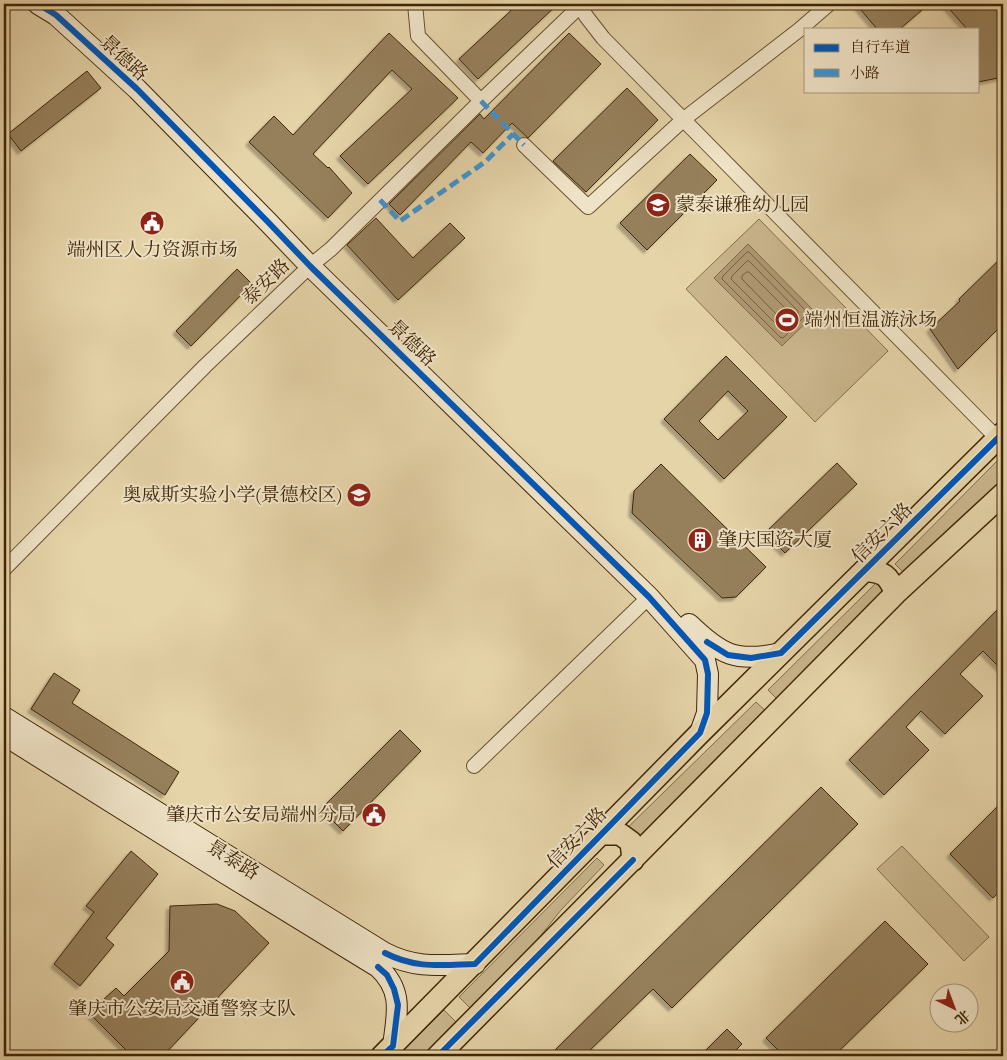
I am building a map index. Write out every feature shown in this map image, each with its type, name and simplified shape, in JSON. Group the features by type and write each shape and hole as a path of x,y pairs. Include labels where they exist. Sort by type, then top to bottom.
{"main road":[{"name":"信安六路","path":"387,1051 475,964 700,733 1000,436"},
{"path":"438,1056 896,593 1003,494"},
{"path":"866,570 882,573 896,593"},
{"path":"602,834 620,834 631,842 633,860"}],"street":[{"name":"景德路","path":"38,4 56,15 137,90 268,222 314,263 707,642 728,655 750,658 781,653"},
{"name":"景德路","path":"65,4 314,263 649,597 705,660 708,674 707,713 700,733"},
{"path":"415,4 418,36 481,101"},
{"path":"524,145 588,207 684,119 799,30 829,4"},
{"name":"泰安路","path":"4,569 206,366 331,249 580,5"},
{"path":"580,5 603,38 1000,436"},
{"path":"474,766 649,597"},
{"name":"景泰路","path":"4,716 384,954 401,961 417,964 475,964"},
{"path":"4,735 378,967 387,975 394,989 398,1005 387,1051"}],"shaded area":[{"name":"端州恒温游泳场","path":"759,219 888,351 815,422 686,289"},
{"path":"1003,455 1003,479 907,576 895,564"},
{"path":"876,583 888,595 779,701 768,690"},
{"path":"756,702 768,713 630,848 618,837"},
{"path":"902,846 989,937 964,961 877,869"},
{"path":"597,858 604,865 561,910 527,953 471,1009 459,997"},
{"path":"444,1010 457,1023 424,1056 398,1056"}],"water":[{"path":"748,244 816,313 782,346 714,278"}],"building":[{"path":"518,4 558,4 478,79 459,59"},
{"path":"856,4 929,4 901,28 876,28"},
{"path":"945,4 992,4 1003,18 1003,77 980,82 980,28 966,28"},
{"path":"389,33 458,98 368,184 340,156 412,89 392,70 313,154 329,167 352,193 328,218 249,142 274,116 293,135"},
{"path":"569,33 601,64 528,138 512,123 483,153 471,142 400,215 389,204 480,114 484,119"},
{"path":"87,71 101,88 21,151 8,134"},
{"path":"627,88 658,120 586,192 553,161"},
{"path":"690,154 717,180 647,250 620,223"},
{"path":"376,218 413,258 450,223 465,238 398,300 347,245"},
{"path":"1003,256 1003,324 958,369 930,329"},
{"path":"237,269 252,284 191,346 176,331"},
{"path":"726,356 787,417 724,479 664,419","holes":["728,391 748,411 718,440 699,421"]},
{"path":"837,463 857,484 785,553 765,533"},
{"name":"肇庆国资大厦","path":"661,464 766,567 736,597 722,598 632,513 634,491"},
{"path":"1003,604 1003,671 983,651 960,674 983,696 945,734 921,711 906,727 929,750 884,795 849,760"},
{"path":"54,673 80,690 72,703 179,772 165,795 31,709"},
{"path":"400,730 421,751 343,831 321,809"},
{"path":"821,787 858,824 672,1008 653,989 584,1056 549,1056"},
{"path":"1003,801 1003,888 993,898 950,854"},
{"path":"131,851 158,874 106,938 114,945 80,986 54,964 94,912 86,906"},
{"path":"217,904 235,911 269,943 163,1056 132,1056 89,1013 116,988 124,996 169,951 170,906"},
{"path":"885,921 928,964 834,1056 784,1056 766,1038"},
{"path":"727,1029 742,1044 730,1056 700,1056"}],"marked path":[{"path":"481,101 524,145"},
{"path":"380,200 400,221 485,162 513,134"}],"cycle path":[{"path":"38,4 56,15 137,89 310,266 649,597 705,660 708,674 707,713 700,733 475,964 418,964 407,962 385,953"},
{"path":"707,642 728,655 751,658 781,653 1003,433"},
{"path":"438,1056 633,860"},
{"path":"378,967 387,975 394,989 398,1005 393,1046 382,1056"}],"place":[{"name":"蒙泰谦雅幼儿园","path":"658,205"},
{"name":"端州区人力资源市场","path":"152,223"},
{"name":"端州恒温游泳场","path":"787,320"},
{"name":"奥威斯实验小学(景德校区)","path":"359,495"},
{"name":"肇庆国资大厦","path":"700,540"},
{"name":"肇庆市公安局端州分局","path":"374,815"},
{"name":"肇庆市公安局交通警察支队","path":"182,982"}]}
